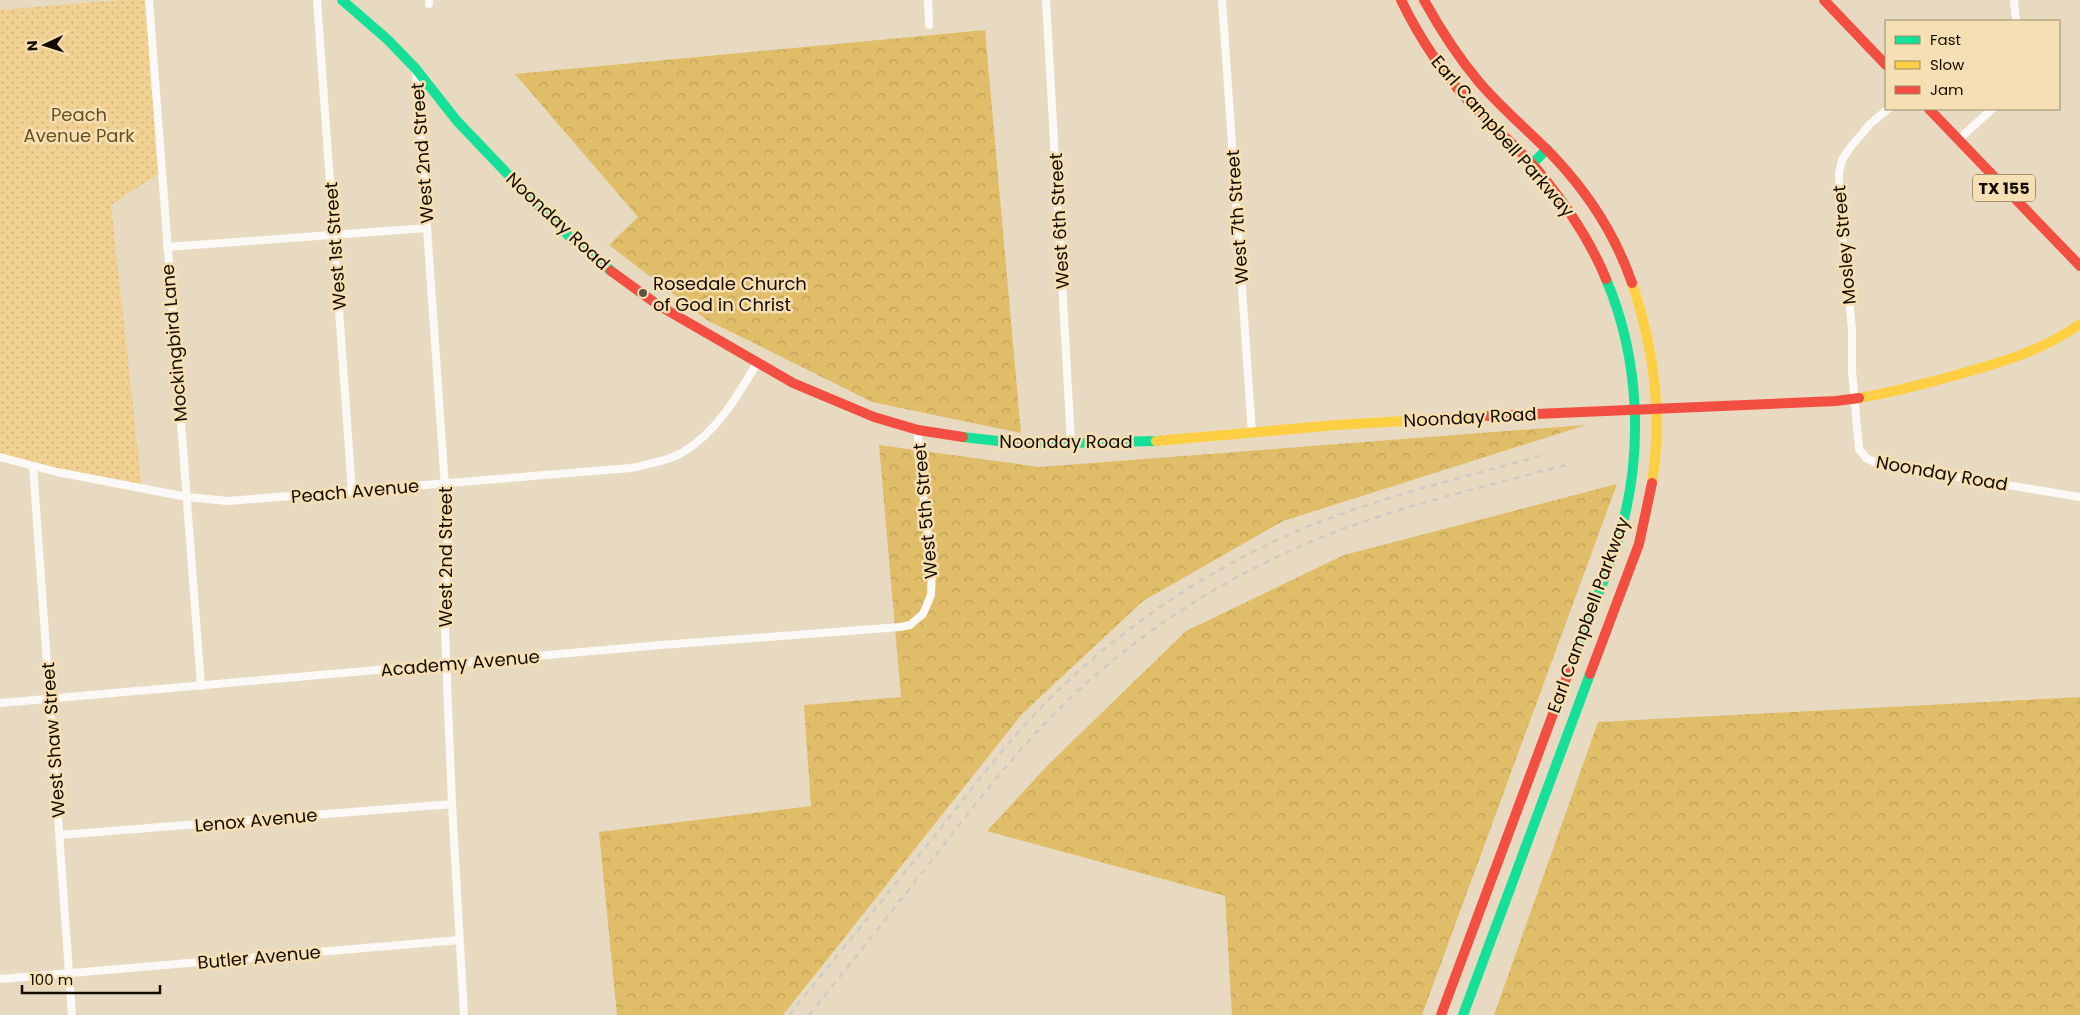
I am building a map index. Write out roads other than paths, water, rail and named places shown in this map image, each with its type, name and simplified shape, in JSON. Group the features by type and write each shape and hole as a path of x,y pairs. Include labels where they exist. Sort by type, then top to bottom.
{"main road":[{"name":"Noonday Road","path":"342,0 388,40 416,69 462,127 573,240 593,254 618,277 658,305 793,383 833,402 918,430 1024,444 1142,442 1336,425 1636,409 1822,402 1854,399 1899,391 2006,362 2043,348 2080,324"},
{"name":"Earl Campbell Parkway","path":"1401,0 1429,50 1449,78 1473,106 1532,164 1572,214 1592,245 1606,276 1625,332 1636,409 1636,437 1631,486 1616,544 1441,1015"},
{"name":"Earl Campbell Parkway","path":"1424,0 1446,37 1470,70 1489,92 1547,149 1574,181 1591,204 1616,247 1629,276 1648,336 1658,408 1654,474 1639,544 1463,1015"},
{"path":"1824,0 1885,64"},
{"name":"TX 155","path":"1930,110 2080,266"},
{"path":"1532,164 1547,149"}],"street":[{"name":"Mockingbird Lane","path":"149,0 201,686"},
{"name":"West 1st Street","path":"317,0 352,492"},
{"path":"928,0 929,25"},
{"name":"West 6th Street","path":"1046,0 1071,442"},
{"name":"West 7th Street","path":"1222,0 1252,433"},
{"path":"2014,0 2016,20"},
{"name":"West 2nd Street","path":"416,69 445,484 448,554 444,605 446,664 464,1015"},
{"name":"Mosley Street","path":"1854,399 1852,329 1840,214 1839,173 1842,160 1849,149 1870,124 1887,110"},
{"path":"1958,140 1991,110"},
{"path":"167,247 427,228"},
{"name":"Peach Avenue","path":"0,457 57,472 187,498 228,501 631,468 658,462 683,453 712,428 730,407 758,362"},
{"name":"Noonday Road","path":"1854,399 1858,444 1866,458 1874,463 2080,497"},
{"name":"West 5th Street","path":"918,430 918,450 932,569 931,595 923,614 918,619"},
{"name":"West Shaw Street","path":"33,466 72,1015"},
{"name":"Academy Avenue","path":"0,703 661,645 900,627 910,625 918,619"},
{"name":"Lenox Avenue","path":"60,835 452,804"},
{"name":"Butler Avenue","path":"0,979 459,940"}],"railway":[{"path":"789,1015 989,767 1035,713 1092,659 1142,620 1167,602 1221,569 1309,526 1374,503 1540,456"},
{"path":"809,1015 1010,762 1061,707 1113,660 1141,638 1229,581 1325,536 1393,512 1565,465"}],"place":[{"name":"Rosedale Church of God in Christ","path":"643,293"}],"park label":[{"name":"Peach Avenue Park","path":"79,124"}]}
